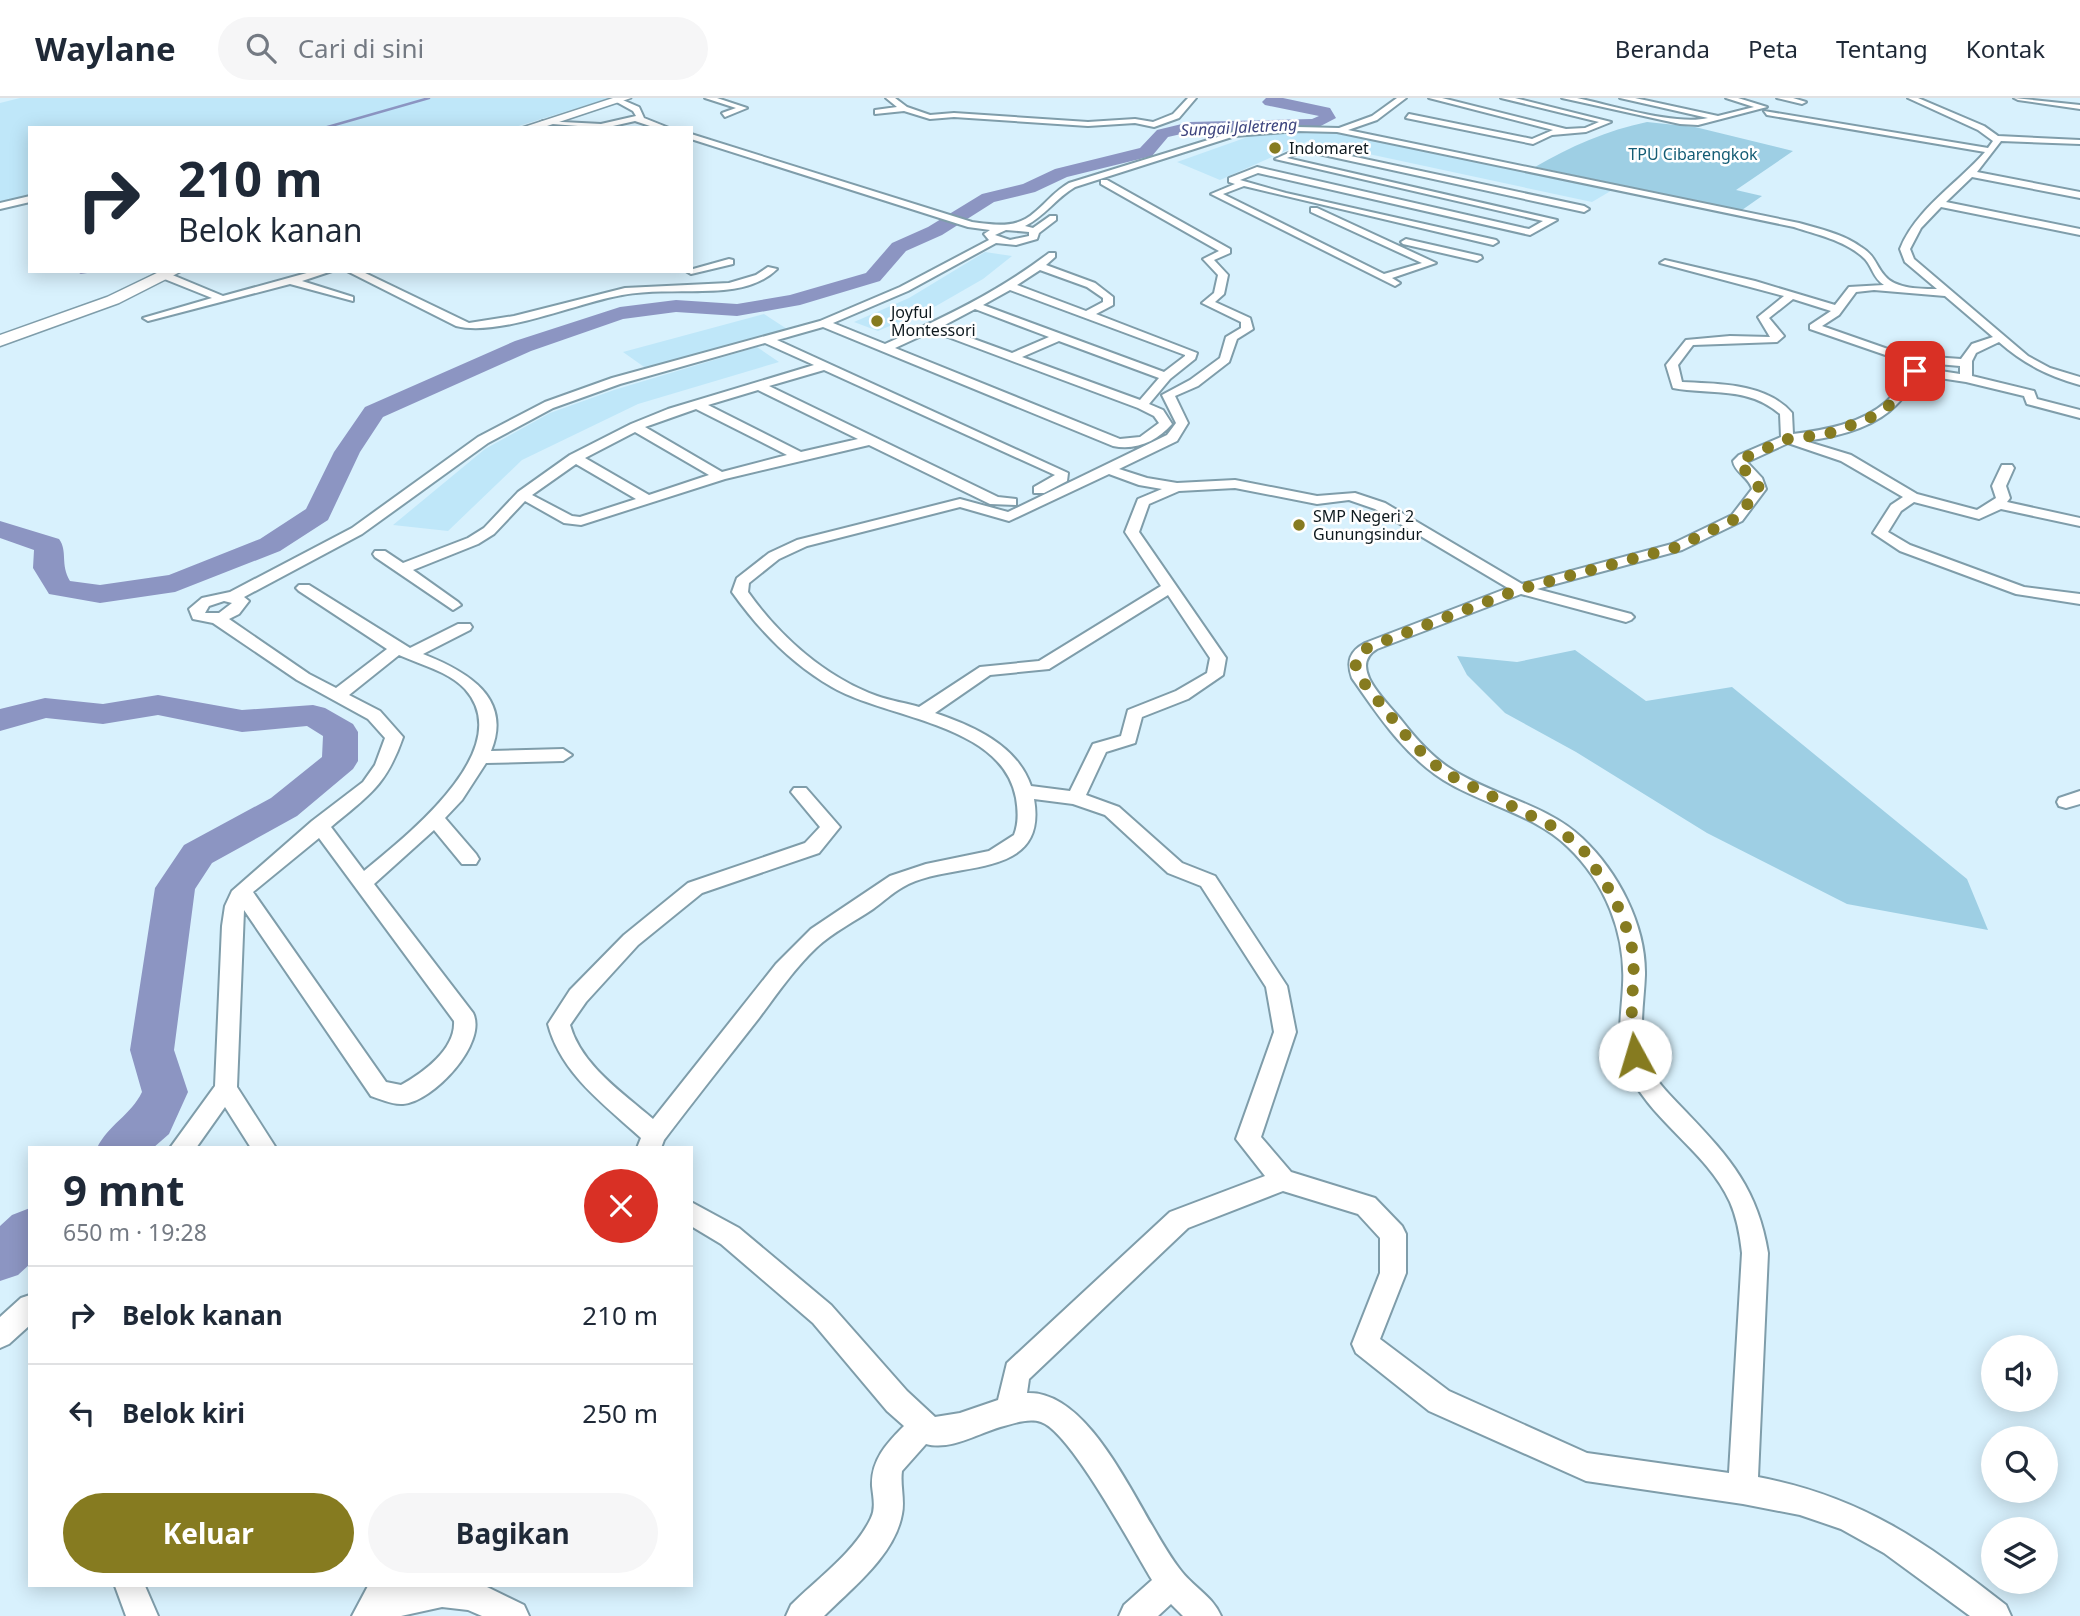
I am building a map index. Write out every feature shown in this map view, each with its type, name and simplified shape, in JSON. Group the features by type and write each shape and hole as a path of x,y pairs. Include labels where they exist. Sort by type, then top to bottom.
{"main road":[{"path":"533,126 621,99"},
{"path":"0,341 113,300 170,274"}],"street":[{"path":"709,98 743,108 725,115"},
{"path":"890,98 904,109 930,117 1096,124 1135,121 1154,125 1176,116 1192,98"},
{"path":"1339,129 1340,125 1371,111 1391,98"},
{"path":"183,1146 226,1088 232,926 235,906 242,891 318,825 369,786 384,766 394,737 374,715 303,677 217,618 237,609 241,601 234,596 357,531 483,440 549,405 616,381 824,323 904,289 995,235 1037,216 1058,193 1072,186 1234,134 1353,127 1383,113 1402,98"},
{"path":"1433,98 1566,131"},
{"path":"1505,98 1619,124"},
{"path":"1569,98 1680,122 1698,123 1745,113 1763,106 1730,98"},
{"path":"1624,98 1718,118"},
{"path":"1781,98 1802,102"},
{"path":"1912,98 1981,128 1996,138 2080,142"},
{"path":"2018,98 2080,107"},
{"path":"621,99 636,109 641,117 638,119"},
{"path":"1721,108 1745,113"},
{"path":"877,112 904,109"},
{"path":"1371,111 1383,113"},
{"path":"1767,113 1991,150"},
{"path":"1409,116 1540,145 1531,154"},
{"path":"543,123 588,126 638,119 659,126"},
{"path":"628,122 640,126"},
{"path":"1533,142 1550,133 1586,130 1607,122"},
{"path":"1339,129 1816,232 1856,247 1869,256 1877,265 1881,278 1890,285 1921,292 1946,293"},
{"path":"1069,200 1075,192 1253,133"},
{"path":"693,137 995,235 1025,241 1034,237 1034,232 1058,212"},
{"path":"1996,138 1991,150 1972,174 1912,234 1905,249 1913,263 1999,339 2030,362 2080,381"},
{"path":"693,143 941,218"},
{"path":"1200,145 1212,148"},
{"path":"1493,242 1284,195 1232,180 1257,170 1524,232 1530,232 1552,220 1279,159 1304,148 1584,209"},
{"path":"1453,164 1465,157 1510,164 1563,178"},
{"path":"1510,164 1521,159"},
{"path":"1342,223 1443,170"},
{"path":"1972,174 2080,195"},
{"path":"800,792 831,827 812,848 695,888 631,940 578,996 559,1024 567,1049 652,1141 789,964 819,933 900,880 995,855 1011,848 1021,840 1028,826 1018,774 1004,755 964,733 921,715 873,701 815,668 760,621 740,592 741,581 774,556 825,536 960,503 1009,517 1111,470 1172,438 1182,423 1168,396 1194,383 1225,360 1232,337 1247,328 1246,320 1207,303 1219,294 1223,275 1208,260 1227,251 1104,182"},
{"path":"1242,184 1215,194 1395,283"},
{"path":"1284,195 1430,263 1428,266 1384,277"},
{"path":"0,206 28,200"},
{"path":"1525,213 1545,200"},
{"path":"1940,204 2080,232"},
{"path":"2028,233 2035,224"},
{"path":"1016,227 1034,232"},
{"path":"1368,234 1477,258"},
{"path":"1427,261 1449,251"},
{"path":"886,348 976,306 1010,286 1052,255"},
{"path":"693,271 729,262"},
{"path":"1665,263 1751,283 1837,309"},
{"path":"1039,266 1091,285 1108,297 1109,303 1088,314"},
{"path":"677,279 713,287 752,281 772,269"},
{"path":"148,318 321,273"},
{"path":"356,273 469,326 677,279 688,273"},
{"path":"170,274 222,299"},
{"path":"293,282 328,290 349,299"},
{"path":"1010,286 1191,353 1191,357 1166,377 1142,405"},
{"path":"1957,302 1867,287 1850,290 1837,309 1815,328 1904,358 1964,363"},
{"path":"1787,439 1786,413 1775,404 1726,388 1677,385 1672,365 1690,342 1730,339 1773,341 1778,336 1763,317 1791,296"},
{"path":"976,306 1166,377"},
{"path":"824,323 1122,444 1149,438 1166,424 1159,413 1142,405 931,327"},
{"path":"1013,357 1058,337"},
{"path":"1966,378 1964,363 1971,350 1999,339"},
{"path":"759,386 999,502 1011,502 1057,482 1062,475 1055,468 766,340"},
{"path":"1904,358 1917,371 1966,378 2030,394 2031,401 2080,414"},
{"path":"402,569 473,541 489,531 523,495 575,458 635,427 824,366"},
{"path":"1743,1489 1755,1253 1753,1231 1736,1185 1656,1096 1640,1072 1631,1031 1634,960 1624,917 1584,851 1572,839 1542,820 1443,772 1412,743 1354,667 1359,653 1371,646 1520,589 1657,553 1718,528 1737,518 1759,489 1757,481 1740,466 1740,461 1787,439 1827,434 1868,419 1891,404 1917,371"},
{"path":"698,405 799,456"},
{"path":"635,427 720,476"},
{"path":"1787,439 1846,457 1912,497 1975,515 1999,504 2003,498 1999,486 2007,468"},
{"path":"523,495 577,522 720,476 873,440"},
{"path":"575,458 647,499"},
{"path":"1111,470 1144,482 1177,487 1235,484 1317,500 1339,495 1361,498 1380,506 1520,589 1626,617"},
{"path":"1076,798 1099,748 1129,739 1135,714 1182,695 1215,675 1218,657 1132,532 1143,502 1177,487"},
{"path":"1912,497 1896,508 1880,533 1905,548 2021,591 2080,599"},
{"path":"1999,504 2080,522"},
{"path":"380,554 453,605"},
{"path":"304,588 404,651 438,664 475,689 489,717 482,757 436,819 363,883"},
{"path":"921,715 986,670 1043,666 1169,588"},
{"path":"338,695 404,651 464,627"},
{"path":"482,757 563,755"},
{"path":"1023,792 1076,798 1112,811 1175,868 1209,881 1276,986 1285,1032 1248,1139 1283,1180 1366,1206 1393,1234 1393,1273 1365,1344 1439,1401 1586,1467 1743,1489 1800,1500 1848,1517 1928,1564 1995,1616"},
{"path":"436,819 470,859"},
{"path":"242,891 379,1089 402,1095 412,1091 441,1067 462,1044 467,1026 318,825"},
{"path":"226,1088 263,1146"},
{"path":"1010,1411 1017,1372 1180,1220 1283,1180"},
{"path":"693,1214 730,1236 822,1314 897,1401 930,1431 951,1431 1010,1411 1035,1406 1050,1410 1079,1435 1171,1583 1205,1616"},
{"path":"0,1335 28,1315"},
{"path":"802,1616 871,1543 885,1522 890,1465 923,1427"},
{"path":"1135,1616 1171,1583"},
{"path":"131,1587 142,1616"},
{"path":"368,1616 383,1587"},
{"path":"368,1616 392,1602 451,1593 470,1595 513,1616"}],"shaded area":[{"path":"20,98 610,98 519,126 28,126 28,198 0,204 0,103"},
{"path":"1329,131 1614,189 1592,202 1308,141 1220,180 1177,162 1256,134"},
{"path":"985,252 1012,256 983,279 936,306 878,331 854,322 909,298"},
{"path":"764,314 787,329 647,369 623,352"},
{"path":"757,347 779,362 638,404 522,460 448,531 393,525 485,449 550,413 614,390"}],"green space":[{"name":"TPU Cibarengkok","path":"1647,122 1695,127 1793,151 1736,190 1762,196 1742,210 1535,167 1589,140"},
{"path":"1575,650 1646,701 1732,687 1967,879 1988,930 1847,904 1707,833 1576,752 1505,713 1467,675 1457,656 1517,662"}],"waterway":[{"path":"331,126 429,98"},
{"name":"Sungai Jaletreng","path":"0,529 49,545 48,568 60,588 100,594 175,583 270,545 318,514 347,452 374,412 523,346 620,313 676,306 737,310 793,301 873,277 899,247 935,231 988,198 1029,188 1061,173 1146,152 1163,133 1190,127 1315,124 1328,118 1325,111 1270,102 1276,98"},
{"path":"0,720 45,708 103,714 158,705 242,721 313,715 341,732 340,761 284,807 198,854 175,888 152,1050 165,1092 152,1120 123,1146"},
{"path":"0,1258 28,1233"}],"place":[{"name":"Indomaret","path":"1275,148"},
{"name":"Joyful Montessori","path":"877,321"},
{"name":"SMP Negeri 2 Gunungsindur","path":"1299,525"}],"route":[{"path":"1635,1055 1631,1031 1634,960 1630,937 1614,897 1584,851 1560,830 1443,772 1412,743 1360,678 1354,667 1356,659 1359,653 1371,646 1520,589 1677,547 1718,528 1737,518 1759,489 1760,485 1740,466 1740,461 1787,439 1827,434 1868,419 1896,399 1915,371"}]}
